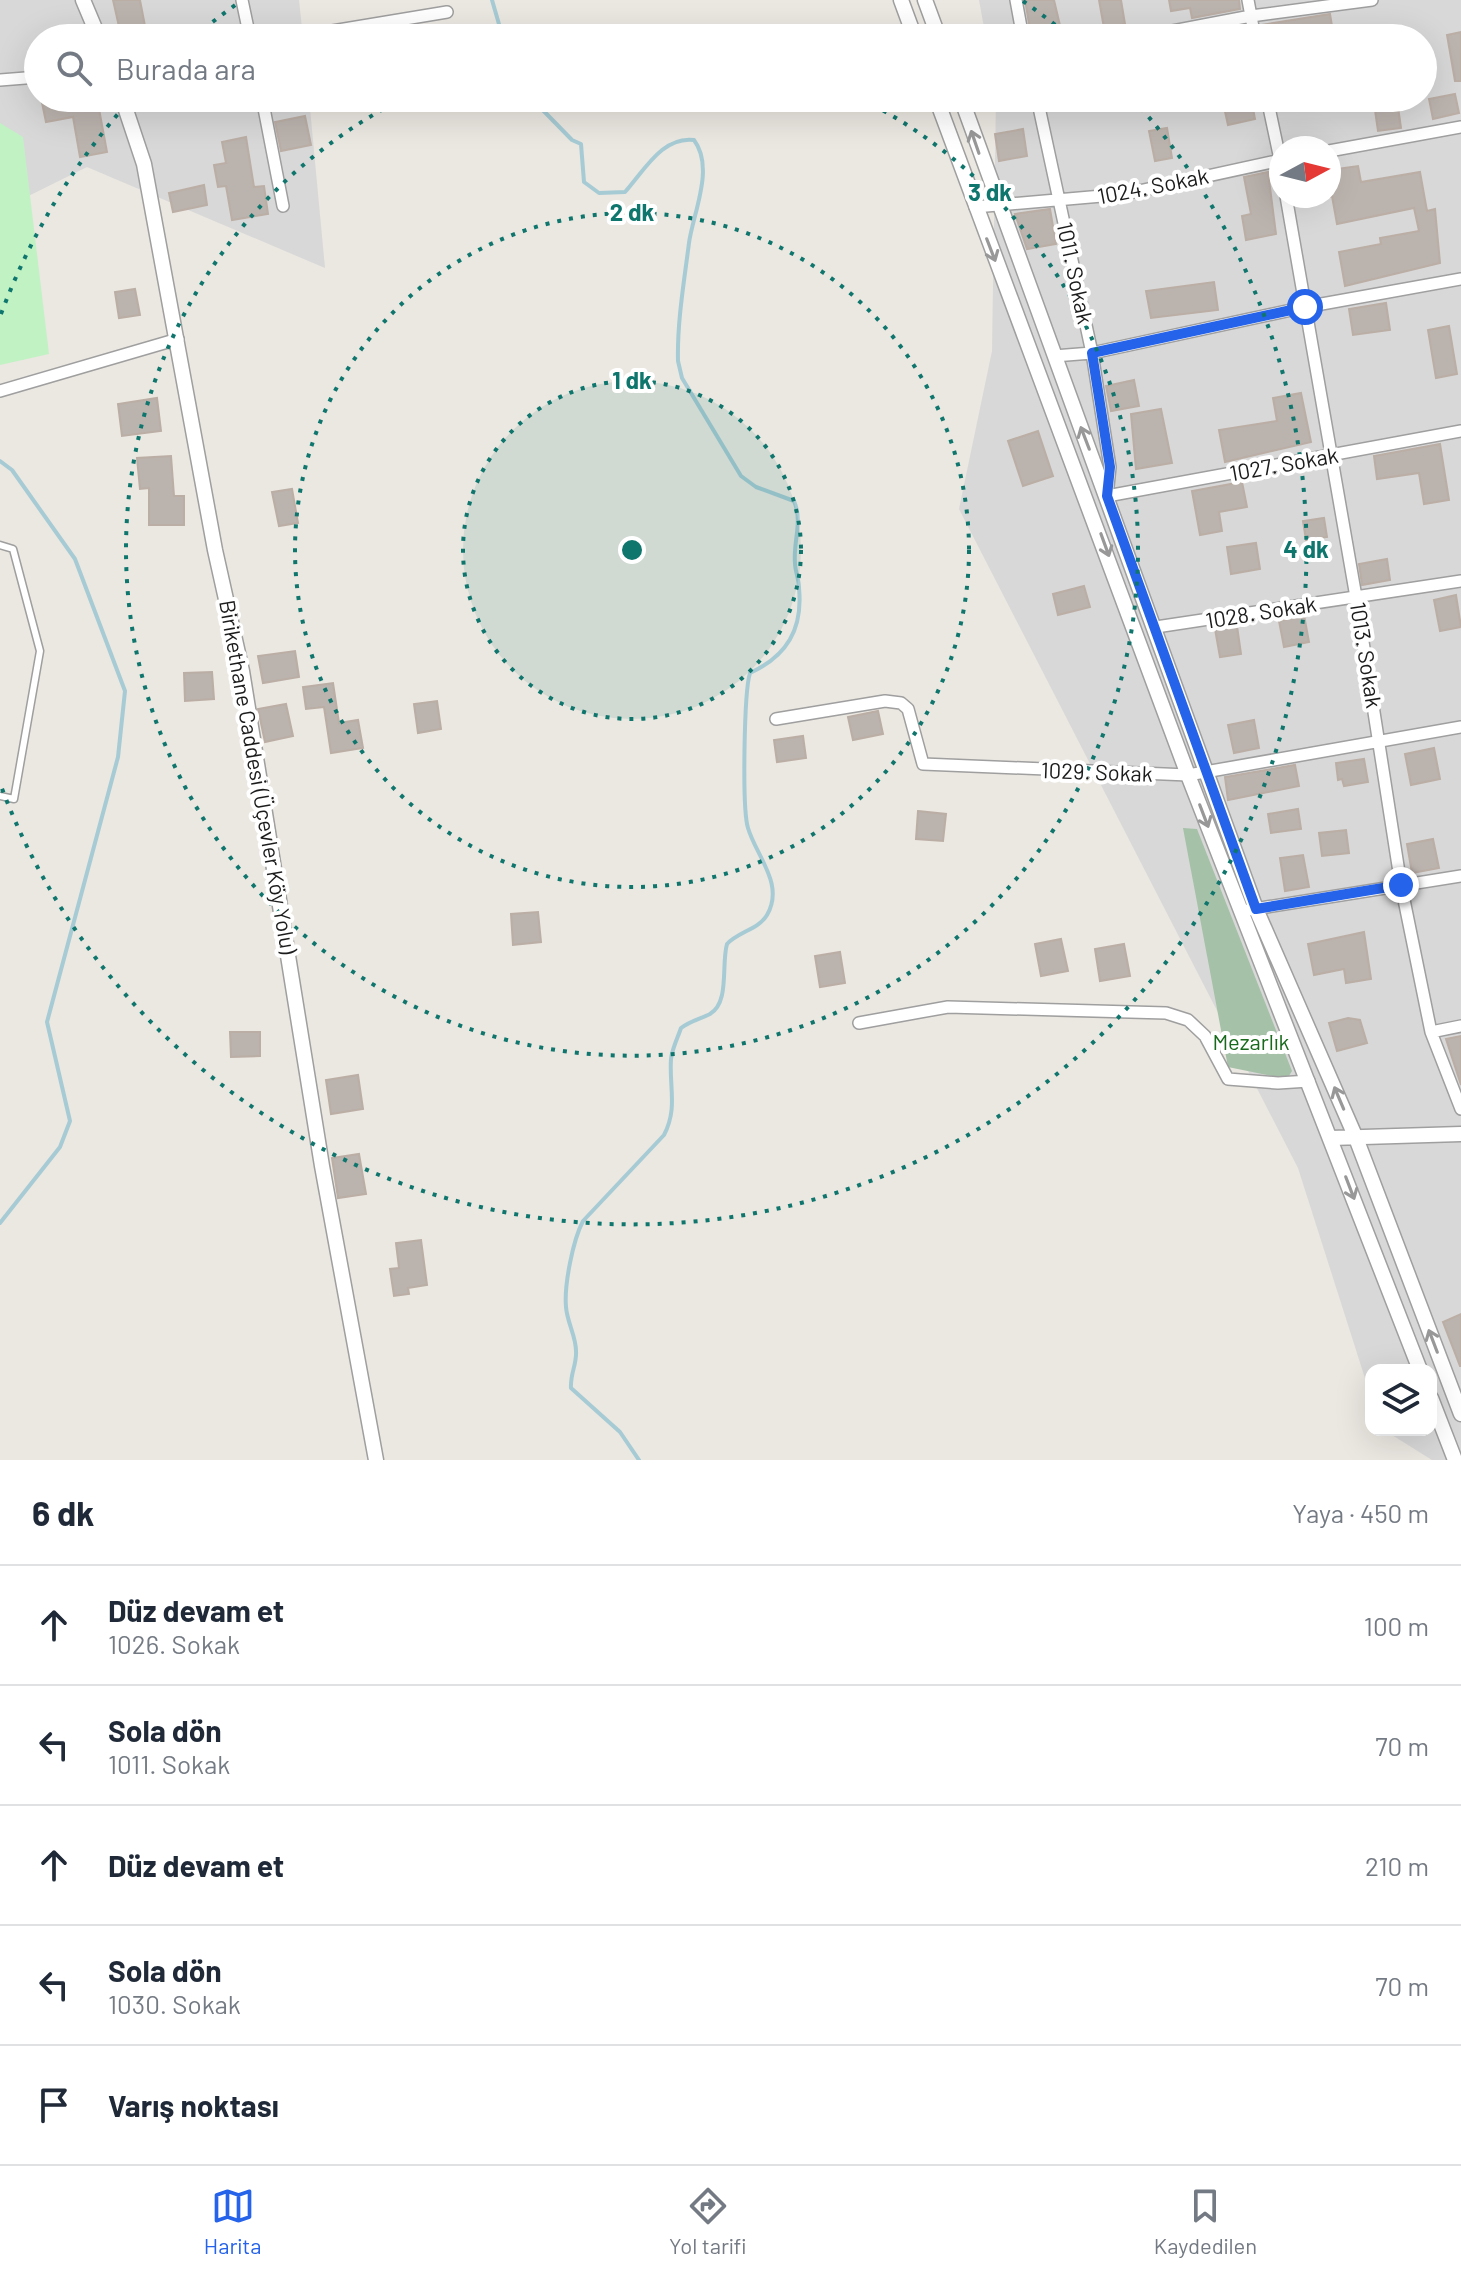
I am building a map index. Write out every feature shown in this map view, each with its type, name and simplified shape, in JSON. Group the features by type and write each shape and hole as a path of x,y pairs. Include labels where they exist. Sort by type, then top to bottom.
{"street":[{"path":"83,0 93,24"},
{"path":"242,0 247,24"},
{"path":"901,0 910,24"},
{"path":"925,0 934,24"},
{"path":"1016,0 1020,24"},
{"path":"1248,0 1252,24"},
{"path":"1209,24 1372,0"},
{"path":"375,24 447,12"},
{"path":"4,80 24,78"},
{"name":"Birikethane Caddesi (Üçevler Köy Yolu)","path":"127,112 144,164 215,550 242,671 322,1166 376,1460"},
{"path":"265,112 283,206"},
{"path":"941,112 1094,515 1188,775 1356,1138 1461,1414"},
{"path":"966,112 997,205 1156,627 1309,1081 1418,1364"},
{"name":"1011. Sokak","path":"1040,112 1092,353 1110,467 1107,496"},
{"path":"1270,112 1275,136"},
{"path":"1341,149 1461,127"},
{"name":"1024. Sokak","path":"975,207 1061,202 1125,194 1269,164"},
{"name":"1013. Sokak","path":"1288,208 1356,597 1401,885 1431,1032 1461,1109"},
{"path":"1054,356 1092,353 1305,307 1461,279"},
{"path":"0,391 178,339"},
{"name":"1027. Sokak","path":"1107,496 1461,431"},
{"name":"1028. Sokak","path":"1156,627 1461,581"},
{"name":"1029. Sokak","path":"776,719 885,701 901,703 908,709 923,764 1188,775 1461,727"},
{"path":"1249,910 1461,876"},
{"path":"859,1023 948,1007 1166,1013 1197,1027 1228,1079 1278,1083 1309,1081"},
{"path":"1431,1032 1461,1026"},
{"path":"1331,1138 1461,1134"},
{"path":"1437,1414 1455,1460"}],"lane":[{"path":"0,545 13,549 40,651 14,799 0,796"}],"shaded area":[{"path":"0,0 299,0 302,24 24,24 24,112 310,112 325,268 87,167 0,210"},
{"path":"979,0 1461,0 1461,1460 1432,1460 1394,1436 1437,1436 1437,1364 1365,1364 1365,1378 1298,1168 959,509 992,351 996,112 1437,112 1437,24 983,24"}],"green space":[{"path":"0,123 23,137 49,354 0,365"},
{"name":"Mezarlık","path":"1183,828 1197,829 1292,1071 1287,1079 1228,1067"}],"building":[{"path":"113,0 140,0 145,24 118,24"},
{"path":"1025,0 1054,0 1060,24 1029,24"},
{"path":"1099,0 1121,0 1125,24 1103,24"},
{"path":"1169,0 1239,0 1240,9 1192,18 1190,8 1171,11"},
{"path":"1330,14 1332,24 1267,24"},
{"path":"1461,32 1461,81 1455,81 1447,35"},
{"path":"1455,94 1459,113 1433,119 1432,112 1437,112 1437,97"},
{"path":"44,112 100,112 107,152 80,157 73,117 46,122"},
{"path":"1225,112 1254,112 1255,119 1228,125"},
{"path":"1375,112 1399,112 1401,128 1378,131"},
{"path":"305,116 311,145 281,151 275,122"},
{"path":"1167,128 1172,158 1155,161 1149,131"},
{"path":"1023,129 1027,156 999,161 995,134"},
{"path":"246,137 254,187 264,186 268,214 232,220 226,186 218,187 214,165 226,163 222,142"},
{"path":"1358,166 1361,182 1420,172 1427,211 1435,209 1440,263 1345,286 1339,252 1381,244 1380,238 1419,231 1414,208 1337,224 1334,208 1341,208 1341,168"},
{"path":"1268,172 1269,208 1273,208 1276,234 1246,240 1242,216 1251,214 1244,177"},
{"path":"204,185 207,205 173,212 169,193"},
{"path":"1050,209 1056,244 1027,249 1015,214"},
{"path":"1214,282 1218,310 1151,318 1146,291"},
{"path":"135,289 140,315 119,318 115,292"},
{"path":"1386,303 1390,330 1353,335 1349,309"},
{"path":"1449,326 1457,374 1436,378 1428,330"},
{"path":"1134,380 1139,406 1111,411 1106,386"},
{"path":"1301,393 1311,442 1225,462 1219,430 1277,421 1273,398"},
{"path":"157,398 161,431 122,436 118,404"},
{"path":"1161,409 1172,463 1136,469 1131,414"},
{"path":"1038,431 1053,476 1023,486 1008,441"},
{"path":"1440,444 1449,500 1424,504 1419,473 1377,479 1374,456"},
{"path":"171,456 174,496 184,496 184,525 149,525 149,488 140,489 137,458"},
{"path":"1242,482 1247,507 1219,512 1222,531 1200,535 1192,491"},
{"path":"292,489 298,523 279,526 272,492"},
{"path":"1324,518 1327,537 1306,540 1303,521"},
{"path":"1256,543 1260,569 1231,574 1227,547"},
{"path":"1387,559 1390,580 1362,585 1359,564"},
{"path":"1084,586 1090,607 1058,615 1053,594"},
{"path":"1456,595 1461,627 1440,631 1434,600"},
{"path":"1304,615 1309,642 1284,647 1279,621"},
{"path":"1237,626 1241,654 1220,657 1215,629"},
{"path":"295,651 299,677 263,683 258,656"},
{"path":"212,672 214,699 185,701 184,673"},
{"path":"333,683 339,723 358,720 363,748 331,753 324,707 306,709 303,687"},
{"path":"437,701 441,729 418,733 414,704"},
{"path":"286,704 293,736 265,742 258,709"},
{"path":"878,711 883,734 853,740 848,717"},
{"path":"1254,720 1259,748 1234,753 1228,725"},
{"path":"803,736 806,758 777,762 774,740"},
{"path":"1434,748 1440,779 1411,785 1405,754"},
{"path":"1364,759 1368,782 1344,786 1342,779 1338,780 1336,763"},
{"path":"1295,765 1299,786 1228,800 1225,777"},
{"path":"1298,809 1301,829 1271,833 1268,814"},
{"path":"918,811 946,814 943,841 916,839"},
{"path":"1346,830 1349,853 1322,856 1319,833"},
{"path":"1433,839 1439,868 1412,873 1407,844"},
{"path":"1303,855 1309,887 1285,891 1280,858"},
{"path":"538,912 541,942 513,945 511,914"},
{"path":"1364,932 1371,979 1346,983 1344,969 1314,975 1308,944"},
{"path":"1061,939 1068,971 1041,976 1035,944"},
{"path":"1124,944 1130,976 1100,981 1095,949"},
{"path":"840,952 845,983 820,987 815,956"},
{"path":"1348,1018 1360,1020 1367,1043 1337,1051 1329,1023"},
{"path":"230,1032 260,1032 260,1056 231,1057"},
{"path":"1461,1036 1461,1085 1446,1039"},
{"path":"358,1075 363,1109 331,1114 326,1080"},
{"path":"359,1154 366,1194 338,1198 332,1158"},
{"path":"421,1240 427,1285 408,1288 409,1294 394,1296 390,1269 399,1268 396,1243"},
{"path":"1461,1314 1461,1366 1460,1366 1443,1322"}],"waterway":[{"path":"492,0 499,24"},
{"path":"545,112 572,140 581,144 584,182 599,193 625,192 663,149 672,143 694,140 700,151 703,177 681,302 678,361 682,378 741,476 756,487 794,501 798,516 795,566 800,603 795,628 783,649 750,673 746,703 746,817 752,839 771,881 772,904 763,920 727,944 720,1001 710,1014 681,1028 674,1047 671,1059 671,1116 664,1135 583,1221 568,1275 566,1307 576,1351 571,1388 620,1432 639,1460"},
{"path":"0,461 12,470 75,559 125,691 118,757 47,1022 70,1121 60,1147 0,1223"}],"route":[{"path":"1305,307 1092,353 1110,467 1107,496 1256,909 1401,885"}]}
